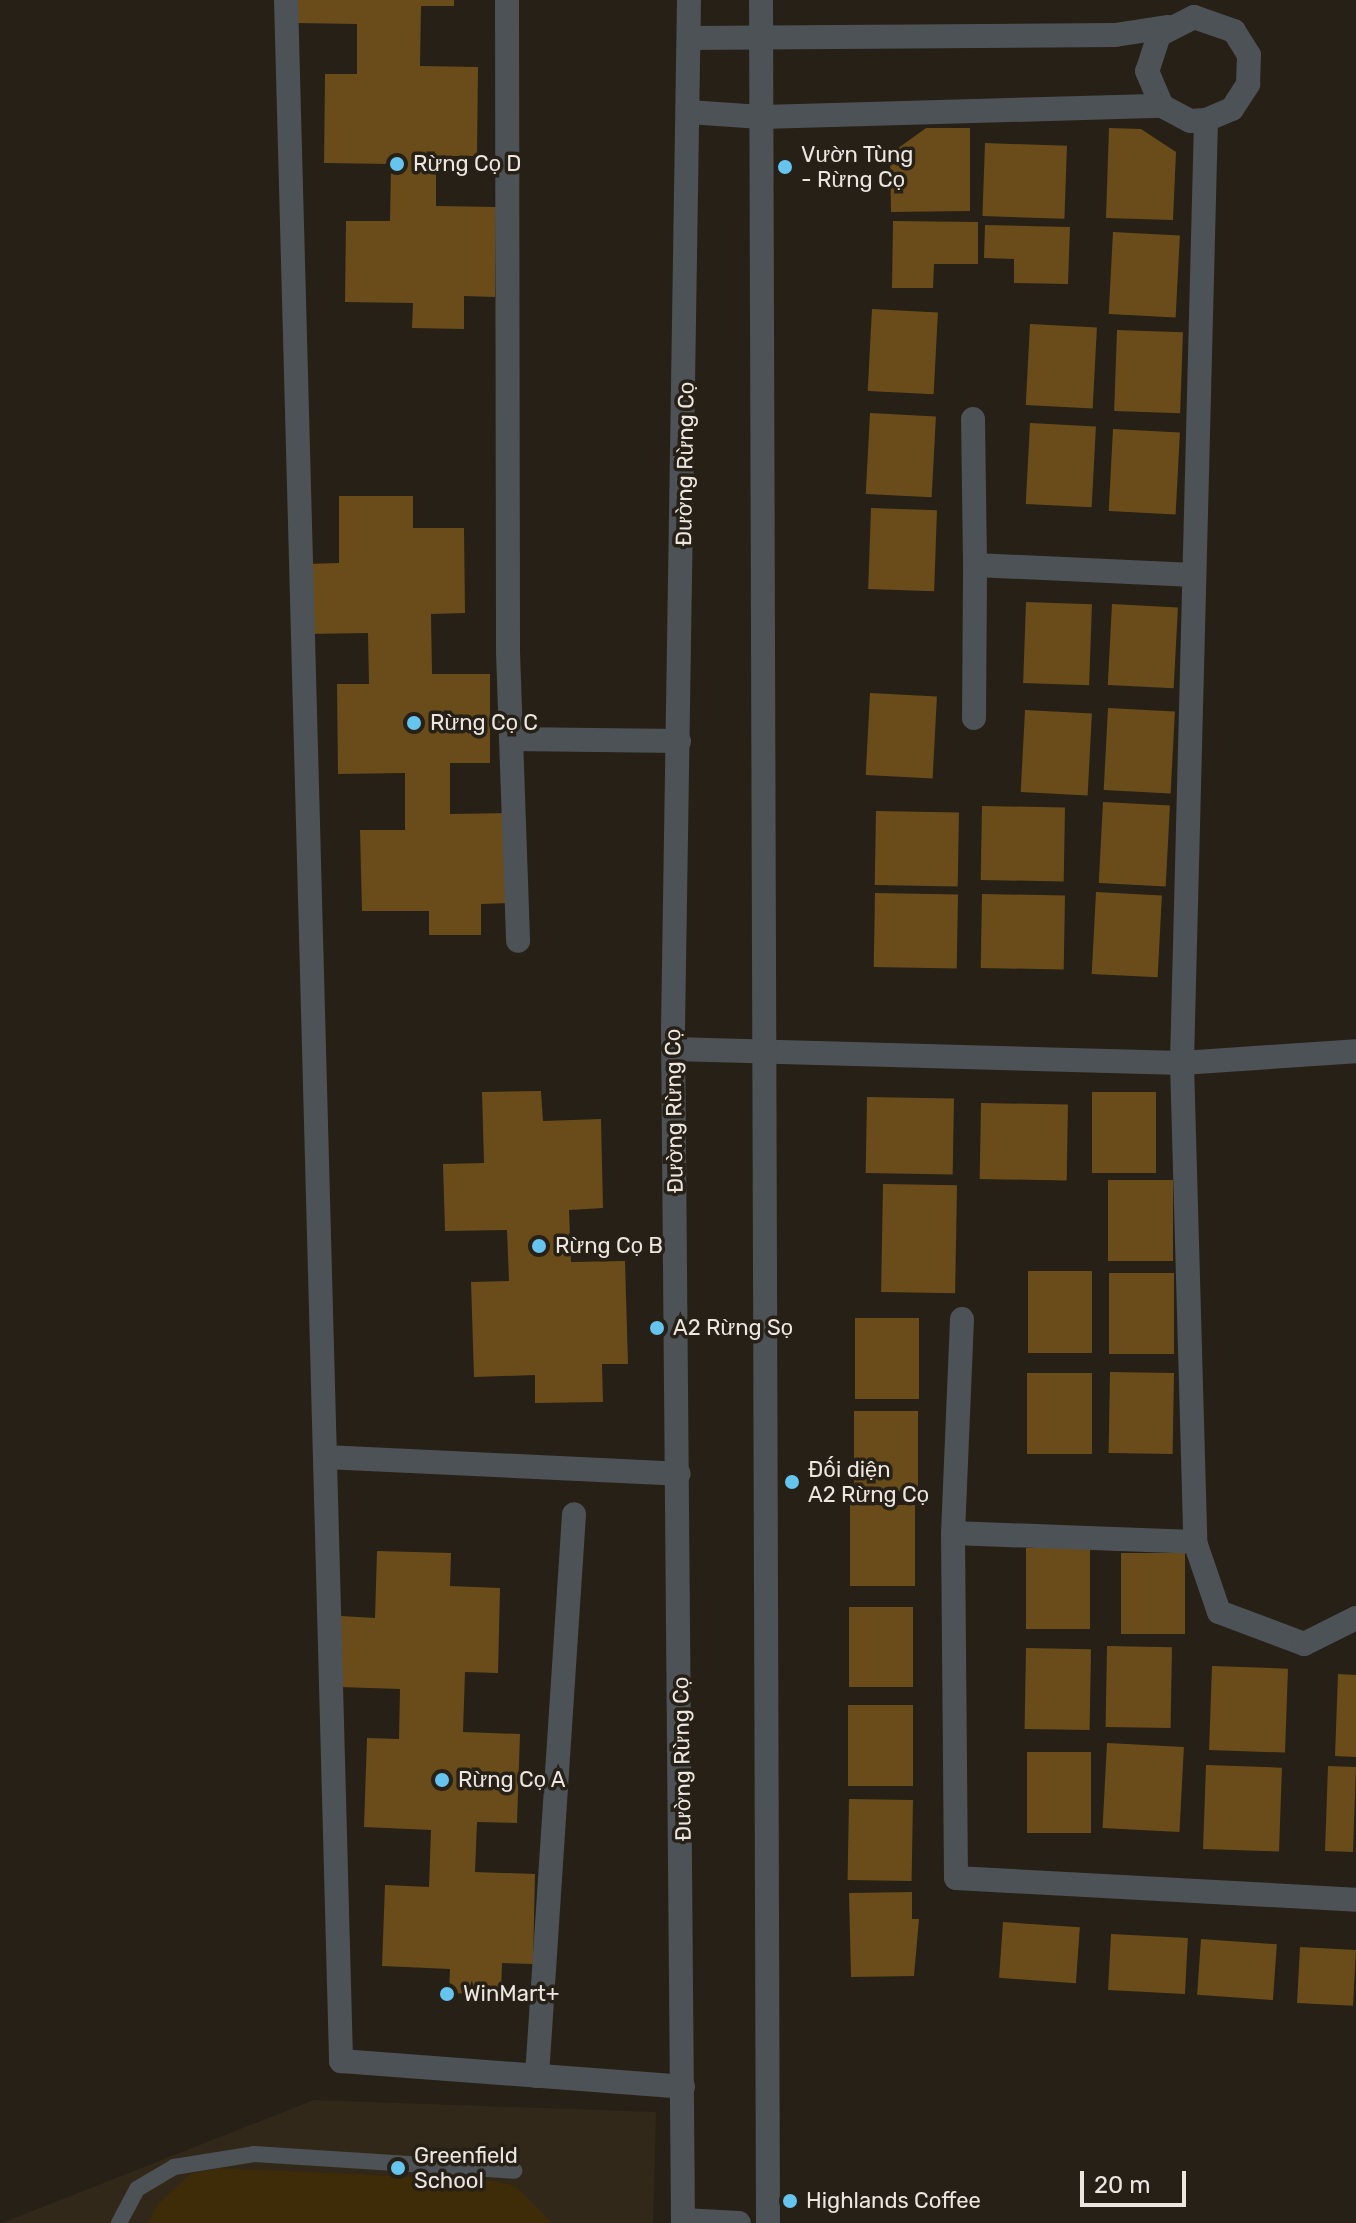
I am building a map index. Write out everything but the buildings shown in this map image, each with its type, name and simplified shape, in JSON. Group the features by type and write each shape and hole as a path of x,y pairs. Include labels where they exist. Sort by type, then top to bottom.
{"street":[{"path":"286,0 341,2061 683,2087"},
{"path":"507,0 511,739 518,941"},
{"name":"Đường Rừng Cọ","path":"683,2221 673,1049 689,0"},
{"path":"761,0 768,2223"},
{"path":"689,38 1115,35 1168,27 1208,9 1243,42 1251,70 1242,98 1220,117 1206,120 1190,121 1162,106 761,117 689,112"},
{"path":"1162,106 1147,71 1152,46 1168,27"},
{"path":"1206,120 1182,1063 1195,1542 1219,1612 1304,1644 1356,1618"},
{"path":"973,419 974,718"},
{"path":"975,565 1194,575"},
{"path":"511,739 679,741"},
{"path":"673,1049 765,1055 1182,1063 1356,1051"},
{"path":"962,1319 953,1533 956,1878 1356,1900"},
{"path":"325,1457 679,1474"},
{"path":"537,2076 574,1514"},
{"path":"953,1533 1195,1542"},
{"path":"683,2221 739,2223"}],"lane":[{"path":"119,2223 137,2189 174,2167 254,2154 514,2171"}],"shaded area":[{"name":"Greenfield School","path":"314,2100 656,2112 653,2223 2,2223"},
{"path":"220,2168 495,2181 515,2186 552,2223 148,2223 158,2204 190,2174"}],"place":[{"name":"Rừng Cọ D","path":"397,164"},
{"name":"Vườn Tùng - Rừng Cọ","path":"785,167"},
{"name":"Rừng Cọ C","path":"414,723"},
{"name":"Rừng Cọ B","path":"539,1246"},
{"name":"A2 Rừng Sọ","path":"657,1328"},
{"name":"Đối diện A2 Rừng Cọ","path":"792,1482"},
{"name":"Rừng Cọ A","path":"442,1780"},
{"name":"WinMart+","path":"447,1994"},
{"name":"Greenfield School","path":"398,2168"},
{"name":"Highlands Coffee","path":"790,2201"}]}
